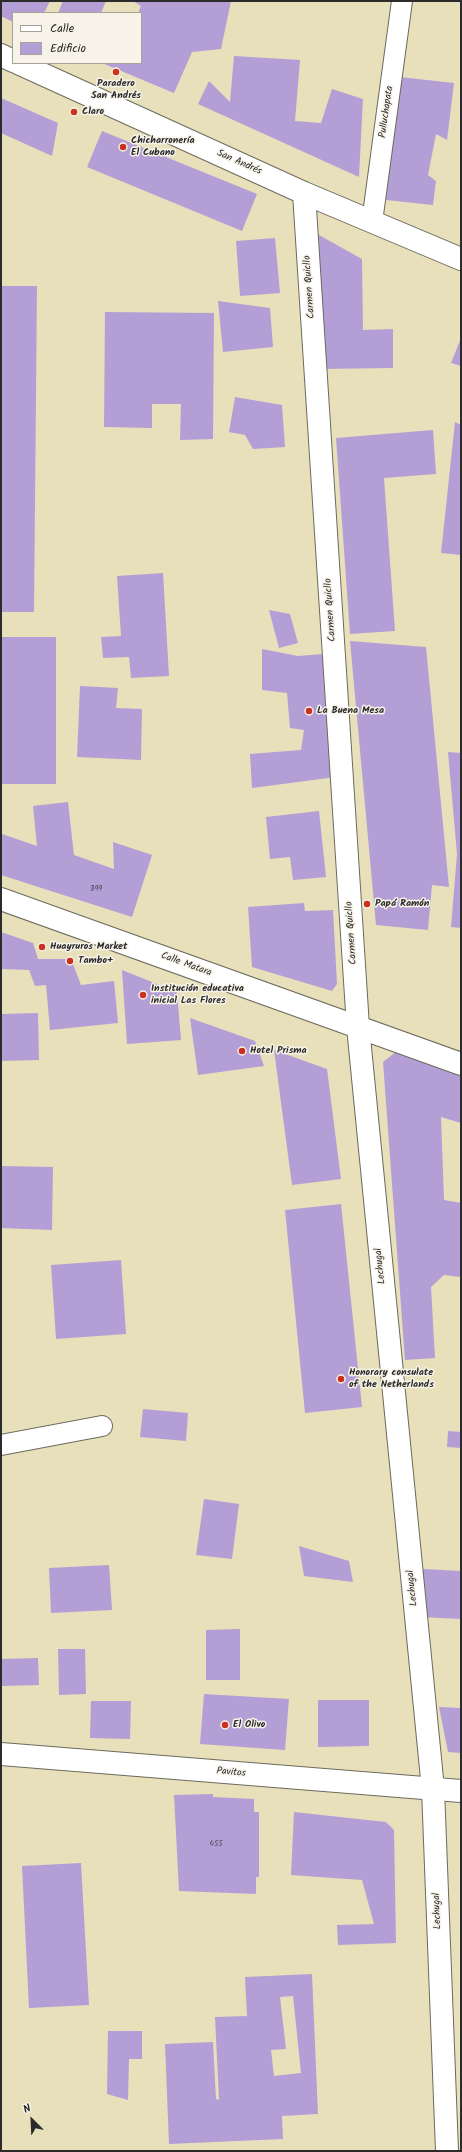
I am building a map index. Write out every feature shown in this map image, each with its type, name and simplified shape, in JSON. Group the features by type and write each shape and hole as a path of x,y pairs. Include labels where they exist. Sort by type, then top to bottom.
{"street":[{"path":"1,55 12,60"},
{"name":"San Andrés","path":"20,64 304,193 461,259"},
{"name":"Carmen Quicllo","path":"304,193 358,1027"},
{"name":"Calle Matara","path":"1,899 461,1064"},
{"name":"Lechugal","path":"358,1027 433,1789 447,2151"},
{"name":"Pavitos","path":"1,1754 461,1791"}],"lane":[{"name":"Pulluchapata","path":"372,222 402,1"},
{"path":"1,1445 102,1426"}],"building":[{"path":"1,1 50,1 44,12 12,12 12,22 1,16"},
{"path":"63,1 106,1 101,12 58,12"},
{"path":"133,1 231,1 221,49 192,52 174,93 104,64 142,64 142,12 138,12 141,6"},
{"path":"234,56 300,60 295,121 321,123 332,89 363,99 359,177 198,104 209,81 230,102"},
{"path":"400,77 454,83 447,140 436,134 428,175 436,181 433,205 386,200"},
{"path":"1,98 58,123 52,156 1,133"},
{"path":"102,131 257,194 242,231 87,167"},
{"path":"319,235 362,259 363,330 393,329 393,368 321,369"},
{"path":"275,238 280,293 240,296 236,241"},
{"path":"1,286 37,286 34,612 1,612"},
{"path":"218,301 270,308 273,347 223,352"},
{"path":"105,312 214,313 213,439 180,440 181,404 152,404 152,428 104,427"},
{"path":"461,338 461,366 451,363"},
{"path":"235,397 282,405 285,447 253,449 245,435 229,432"},
{"path":"455,422 461,425 461,555 441,553"},
{"path":"433,430 436,474 384,478 395,631 350,634 336,438"},
{"path":"163,573 169,676 131,678 129,657 103,658 101,637 121,636 117,576"},
{"path":"269,610 290,614 298,643 279,648"},
{"path":"1,637 56,637 56,784 1,784"},
{"path":"350,641 426,647 449,887 432,885 428,930 376,925"},
{"name":"La Buena Mesa","path":"262,649 298,656 323,654 336,777 252,788 250,754 301,750 304,730 290,728 287,693 262,690"},
{"path":"80,686 118,688 116,708 142,709 141,760 77,757"},
{"path":"448,752 461,753 461,928 451,927 457,854"},
{"path":"68,802 74,855 114,869 113,842 152,855 132,917 1,875 2,834 37,846 33,806"},
{"path":"319,811 326,877 293,880 290,857 270,859 266,817"},
{"path":"304,903 305,911 333,910 337,984 332,991 252,967 248,907"},
{"path":"1,932 33,943 38,959 71,959 81,985 114,981 118,1023 50,1030 46,985 35,986 29,970 1,969"},
{"path":"122,970 177,992 181,1040 127,1044"},
{"path":"38,1013 39,1060 1,1061 1,1014"},
{"path":"190,1018 255,1041 264,1066 198,1075"},
{"path":"274,1050 327,1069 341,1179 292,1185"},
{"path":"397,1051 461,1073 461,1123 441,1117 444,1200 461,1203 461,1277 444,1275 431,1287 435,1358 405,1360 383,1062"},
{"path":"1,1166 53,1167 52,1230 1,1228"},
{"path":"341,1204 362,1407 305,1413 285,1210"},
{"path":"121,1260 126,1334 56,1339 51,1265"},
{"path":"143,1409 188,1413 186,1441 140,1437"},
{"path":"448,1431 461,1432 461,1448 447,1447"},
{"path":"204,1499 239,1504 232,1559 196,1555"},
{"path":"299,1546 349,1561 353,1582 304,1576"},
{"path":"109,1565 112,1610 51,1613 49,1568"},
{"path":"423,1569 461,1571 461,1619 421,1617"},
{"path":"240,1629 240,1680 206,1680 206,1630"},
{"path":"58,1649 85,1649 86,1694 59,1695"},
{"path":"38,1658 39,1685 1,1686 1,1659"},
{"path":"204,1694 289,1699 285,1750 200,1744"},
{"path":"318,1700 369,1700 369,1746 318,1747"},
{"path":"91,1701 131,1701 130,1739 90,1738"},
{"path":"439,1707 461,1708 461,1753 448,1752"},
{"path":"213,1794 213,1797 254,1799 254,1812 259,1812 259,1877 256,1877 256,1894 179,1891 174,1795"},
{"path":"294,1812 386,1822 394,1830 396,1943 338,1945 337,1925 374,1924 362,1880 291,1875"},
{"path":"81,1863 89,2005 29,2008 22,1866"},
{"path":"312,1974 318,2114 282,2116 283,2139 169,2144 165,2044 213,2042 216,2099 219,2100 215,2017 247,2016 245,1977","holes":["293,1996 301,2073 274,2076 271,2050 286,2049 280,1997"]},
{"path":"108,2031 142,2031 142,2059 129,2059 128,2100 107,2094"}],"place":[{"name":"Paradero San Andrés","path":"116,72"},
{"name":"Claro","path":"74,112"},
{"name":"Chicharronería El Cubano","path":"123,147"},
{"name":"La Buena Mesa","path":"309,711"},
{"name":"Papá Ramón","path":"367,904"},
{"name":"Huayruros Market","path":"42,947"},
{"name":"Tambo+","path":"70,961"},
{"name":"Institución educativa inicial Las Flores","path":"143,995"},
{"name":"Hotel Prisma","path":"242,1051"},
{"name":"Honorary consulate of the Netherlands","path":"341,1379"},
{"name":"El Olivo","path":"225,1725"}]}
